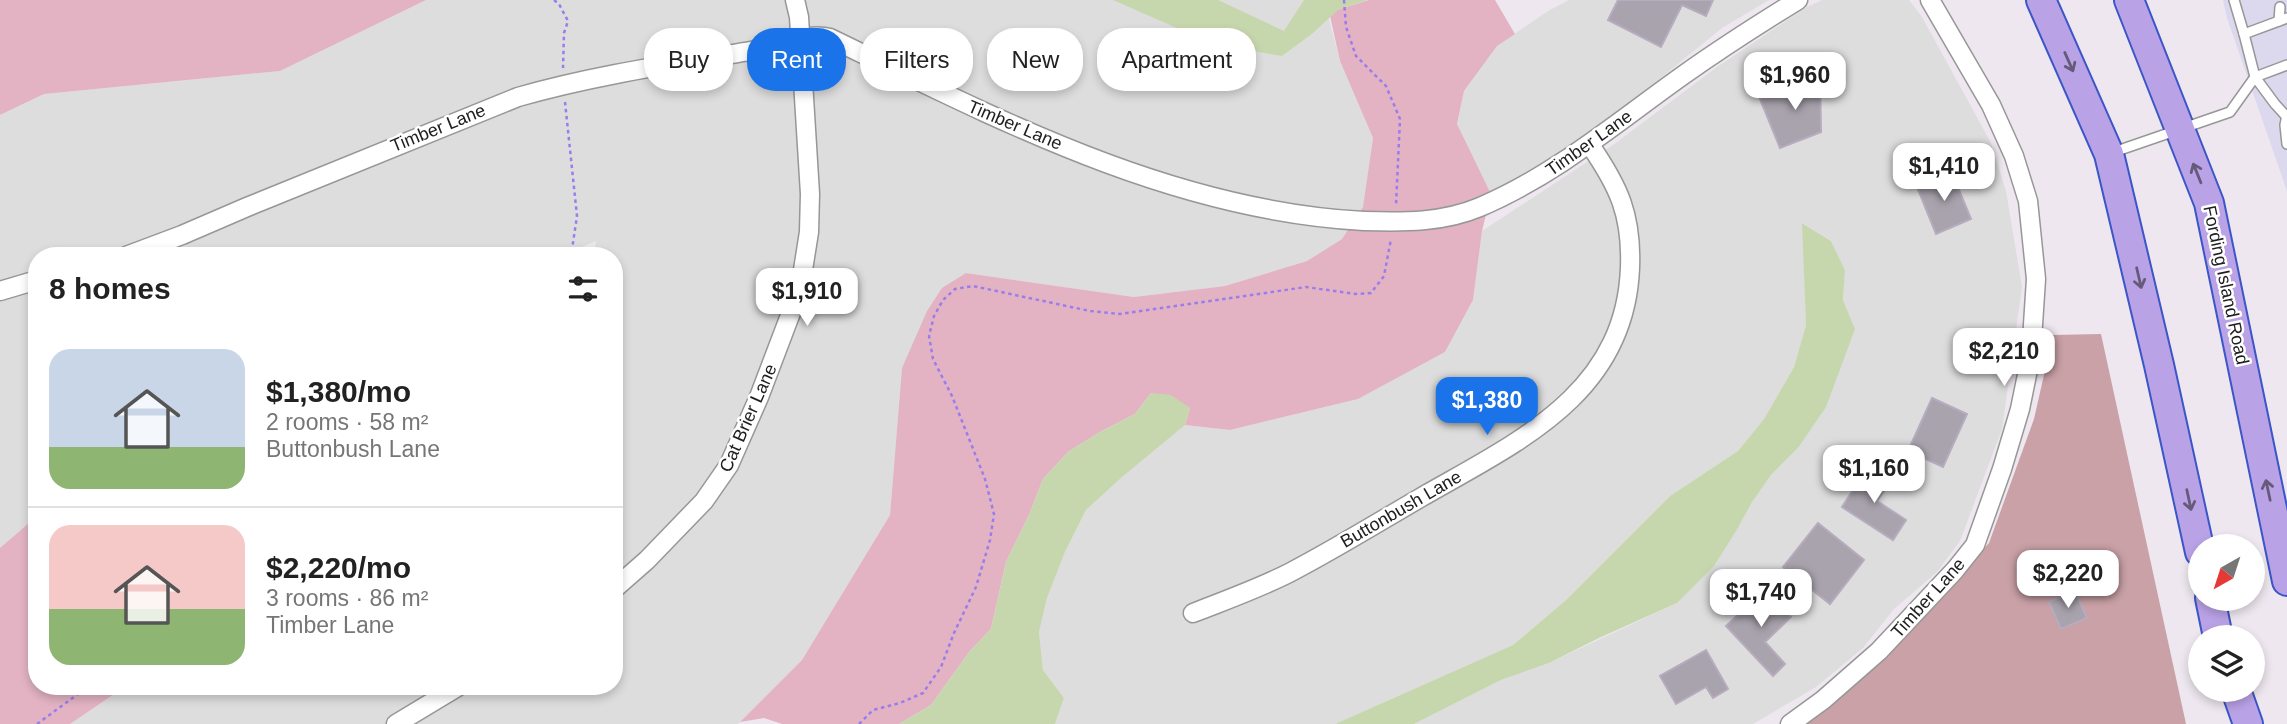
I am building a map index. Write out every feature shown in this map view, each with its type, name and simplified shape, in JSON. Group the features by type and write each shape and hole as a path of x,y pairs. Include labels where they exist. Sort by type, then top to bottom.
{"highway":[{"path":"2041,0 2109,154 2196,534"},
{"name":"Fording Island Road","path":"2129,0 2209,203 2287,581"},
{"path":"2233,702 2238,724"},
{"path":"2240,702 2248,724"}],"street":[{"name":"Cat Brier Lane","path":"795,0 799,28"},
{"name":"Timber Lane","path":"846,46 969,106 1120,168 1183,190 1312,216 1422,222 1478,208 1529,183 1590,145 1732,41 1798,0"},
{"name":"Timber Lane","path":"1790,724 1823,700 1879,651 1975,545 2020,409 2031,355 2036,279 2028,201 2014,156 1991,105 1930,0"},
{"name":"Timber Lane","path":"150,247 518,97 628,71 747,51"},
{"name":"Cat Brier Lane","path":"623,581 647,560 720,481 759,397 790,317 800,289 809,232 810,194 803,91"},
{"name":"Buttonbush Lane","path":"1193,613 1289,573 1493,456 1547,420 1589,381 1612,346 1621,323 1628,297 1630,256 1620,195 1610,173 1590,145"},
{"path":"0,291 28,283"},
{"path":"396,724 444,695"}],"lane":[{"path":"2234,0 2255,76 2287,116 2287,144"},
{"path":"2244,34 2283,20 2280,6"},
{"path":"2109,154 2230,112 2255,76 2287,65"}],"path":[{"path":"554,0 568,21 564,33 565,115 577,216 572,247"},
{"path":"859,724 873,710 923,693 941,667 976,587 990,540 994,514 985,479 933,359 929,336 934,316 943,300 955,289 973,286 1090,311 1120,314 1306,286 1355,294 1371,293 1384,276 1394,222 1401,119 1386,86 1356,56 1346,27 1344,0"},
{"path":"37,724 77,695"}],"shaded area":[{"path":"0,0 426,0 280,71 44,94 0,115"},
{"path":"426,0 1324,0 1340,61 1373,138 1363,209 1342,239 1307,261 1225,286 1134,297 966,273 902,368 890,515 802,660 738,724 70,724 113,695 623,695 623,247 595,247 596,241 582,247 28,247 28,524 0,548 0,115 44,94 280,71"},
{"path":"1113,0 1218,0 1284,31 1304,0 1368,0 1339,9 1282,56 1256,52 1256,28 1177,28"},
{"path":"1369,0 1495,0 1515,34 1497,46 1464,91 1457,124 1491,194 1482,231 1473,300 1445,352 1358,399 1230,430 1185,425 1190,408 1151,393 1135,414 1068,452 1043,479 1006,562 991,629 970,651 931,705 899,724 782,724 764,718 740,722 802,660 890,515 902,368 927,311 942,288 966,273 1134,297 1225,286 1307,261 1342,239 1363,207 1373,138 1340,61 1330,16 1339,9"},
{"path":"1569,0 1769,0 1722,28 1630,103 1529,175 1491,194 1457,125 1464,91 1497,46"},
{"path":"1822,0 1909,0 1922,17 1990,141 2006,191 2022,287 2002,429 1960,541 1937,572 1894,609 1863,648 1816,687 1753,724 1414,724 1501,680 1549,663 1677,603 1771,475 1798,448 1855,329 1843,300 1845,270 1831,241 1803,223 1806,325 1794,367 1764,419 1738,451 1670,496 1566,600 1513,645 1335,724 1055,724 1064,698 1043,670 1039,632 1047,598 1065,552 1086,510 1185,425 1230,430 1358,399 1445,352 1473,300 1482,231 1613,145 1717,67 1807,7"},
{"path":"2223,0 2287,0 2287,191 2227,18"},
{"path":"1802,223 1831,241 1845,270 1843,300 1855,329 1826,407 1798,448 1771,475 1714,566 1677,603 1549,663 1501,680 1414,724 1335,724 1513,645 1566,600 1670,496 1738,451 1764,419 1794,367 1806,325"},
{"path":"2101,334 2186,724 1806,724 1885,657 1989,543 2034,419 2053,335"},
{"path":"1151,393 1171,395 1190,408 1185,425 1086,510 1065,552 1047,598 1039,632 1043,670 1064,698 1055,724 899,724 931,705 970,651 991,629 1006,562 1043,479 1068,452 1135,414"},
{"path":"28,524 28,695 113,695 70,724 0,724 0,548"}],"building":[{"path":"1618,0 1713,0 1706,16 1682,5 1661,47 1608,20"},
{"path":"1820,75 1821,132 1780,148 1760,99"},
{"path":"1952,173 1971,219 1936,234 1917,187"},
{"path":"1932,398 1967,414 1943,467 1908,451"},
{"path":"1868,467 1890,482 1877,501 1906,520 1893,540 1842,507"},
{"path":"1818,523 1864,560 1830,604 1783,567"},
{"path":"1765,589 1791,617 1765,642 1785,664 1773,676 1726,626"},
{"path":"2075,591 2087,618 2061,629 2049,602"},
{"path":"1706,650 1728,689 1713,698 1706,687 1676,704 1660,676"}]}
